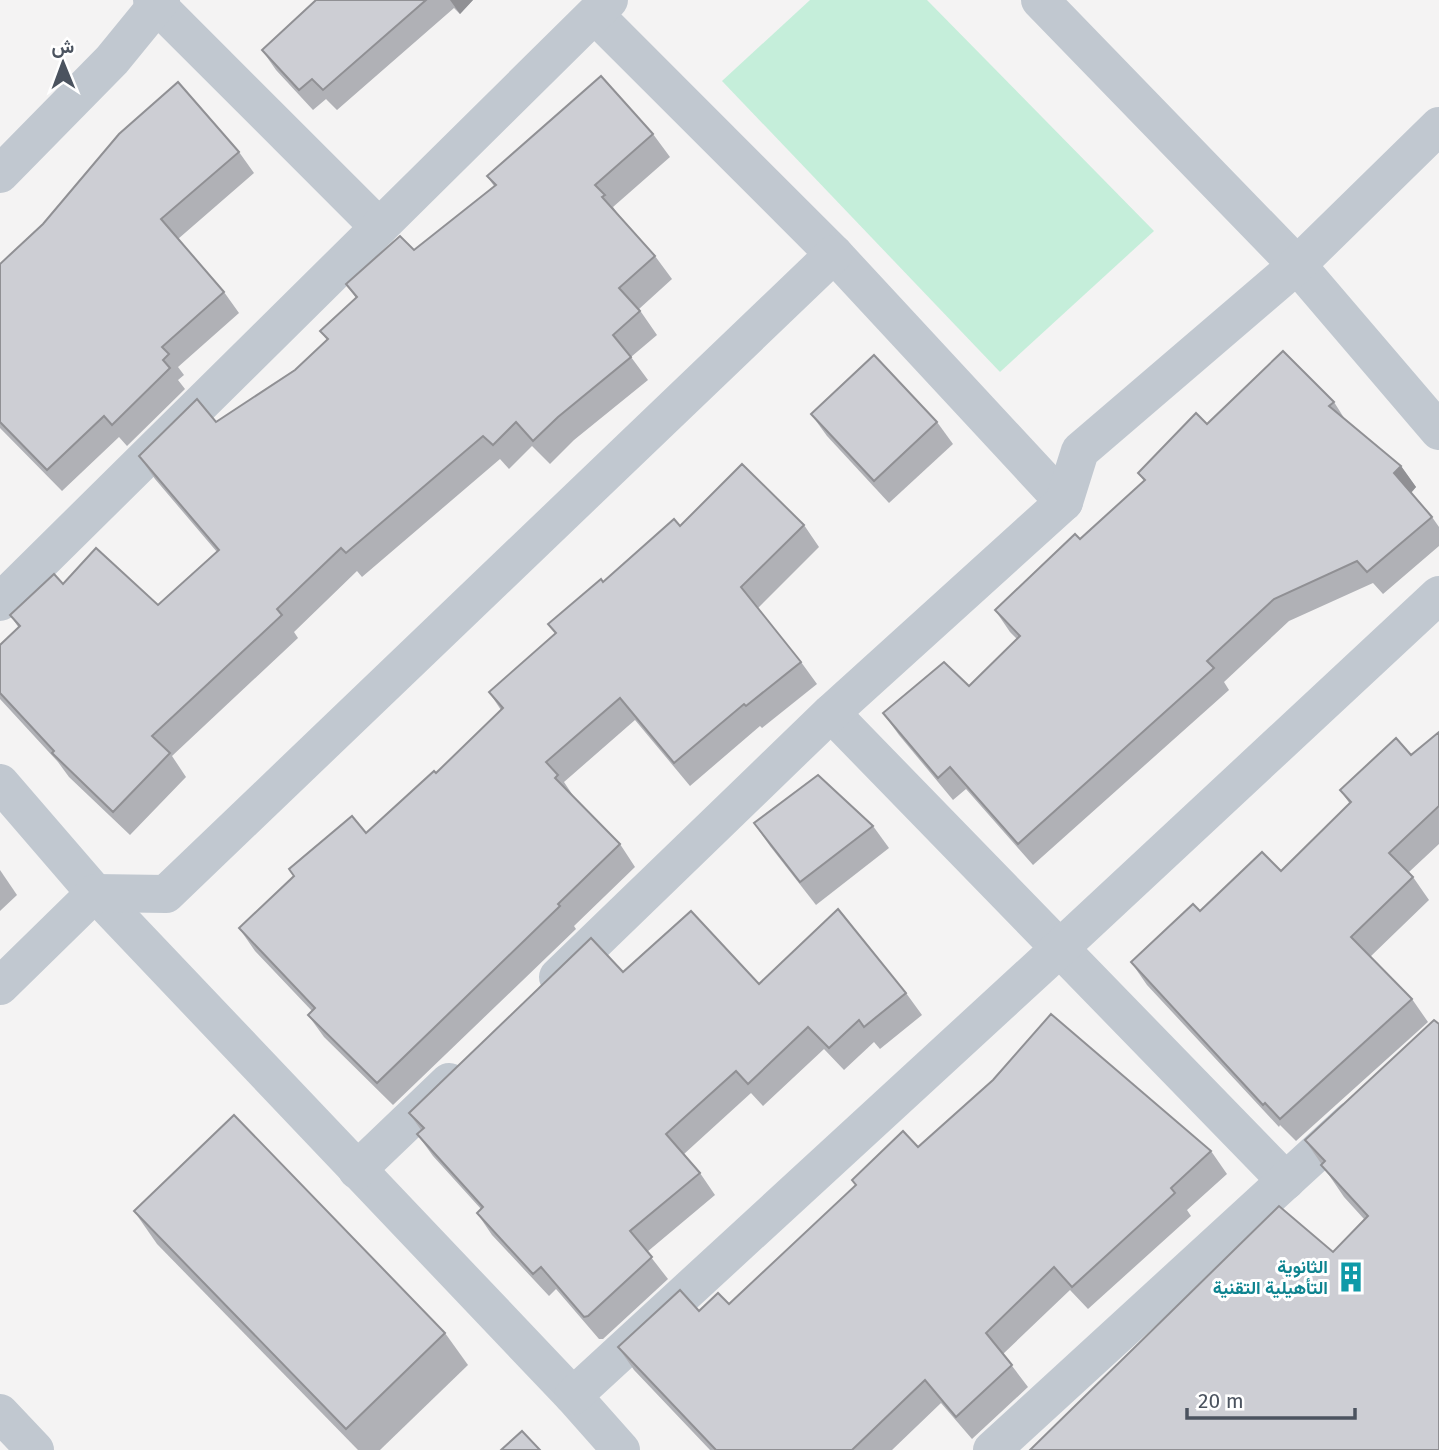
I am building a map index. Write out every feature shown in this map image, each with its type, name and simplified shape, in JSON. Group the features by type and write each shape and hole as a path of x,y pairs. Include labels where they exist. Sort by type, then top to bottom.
{"street":[{"path":"1040,0 1297,265 1439,430"},
{"path":"0,174 112,60 156,2 379,227"},
{"path":"0,602 602,7 1064,502"},
{"path":"535,999 831,713 1064,502 1080,451 1297,265 1439,126"},
{"path":"0,986 95,893 166,894 834,254"},
{"path":"573,1396 1439,595"},
{"path":"831,713 1286,1181"},
{"path":"0,783 95,893 573,1396 621,1450"},
{"path":"357,1170 475,1056"},
{"path":"992,1450 1378,1096"},
{"path":"0,1413 35,1450"}],"green space":[{"path":"810,0 927,0 1154,231 1000,372 722,81"}],"building":[{"path":"316,0 426,0 323,90 312,79 299,90 262,50"},
{"path":"601,76 653,134 595,185 605,195 602,197 655,256 619,288 640,311 613,335 631,357 533,441 516,422 493,445 483,436 346,553 341,548 277,609 282,615 152,736 170,753 113,812 52,753 54,751 0,693 0,645 20,626 10,615 54,574 63,584 96,548 158,605 219,550 139,456 197,399 216,422 295,370 328,339 320,331 357,297 346,284 400,236 414,250 496,185 487,176"},
{"path":"178,82 239,152 161,219 224,292 162,347 169,354 163,360 170,368 112,425 104,416 47,470 0,422 0,264 43,224 119,134"},
{"path":"1283,351 1334,402 1329,406 1401,466 1394,473 1432,517 1367,572 1357,561 1274,599 1207,661 1214,668 1018,844 950,767 938,778 883,713 944,662 969,686 1020,636 995,610 1075,534 1080,539 1145,480 1138,473 1196,413 1207,424"},
{"path":"874,355 937,422 874,481 811,414"},
{"path":"742,464 804,525 741,587 801,662 746,706 744,704 674,763 620,698 546,762 558,775 555,778 620,844 558,904 560,906 377,1083 308,1015 315,1008 239,928 294,876 289,869 352,816 366,833 434,771 436,773 503,708 489,692 556,633 548,624 601,579 603,582 674,519 680,526"},
{"path":"1439,732 1439,806 1389,853 1413,877 1351,937 1412,999 1280,1119 1265,1103 1263,1105 1131,962 1193,904 1200,911 1262,852 1281,871 1351,802 1340,790 1396,738 1411,755"},
{"path":"818,775 873,826 800,882 754,823"},
{"path":"838,909 906,993 864,1027 859,1020 829,1048 808,1027 748,1084 736,1071 666,1134 700,1173 630,1231 652,1257 584,1317 541,1267 533,1274 477,1213 483,1207 417,1134 424,1128 409,1113 591,938 623,972 691,911 759,984"},
{"path":"1051,1014 1211,1151 1171,1188 1175,1193 1072,1287 1054,1267 986,1333 1012,1365 956,1417 925,1380 852,1450 716,1450 618,1347 680,1290 699,1311 718,1293 729,1304 856,1185 852,1180 903,1131 918,1147 993,1080"},
{"name":"الثانوية التأهيلية التقنية","path":"1434,1020 1439,1024 1439,1450 1030,1450 1279,1206 1333,1252 1368,1216 1321,1165 1325,1161 1305,1140"},
{"path":"234,1115 445,1333 346,1429 134,1211"},
{"path":"522,1431 540,1450 501,1450"}],"place":[{"name":"الثانوية التأهيلية التقنية","path":"1351,1277"}]}
